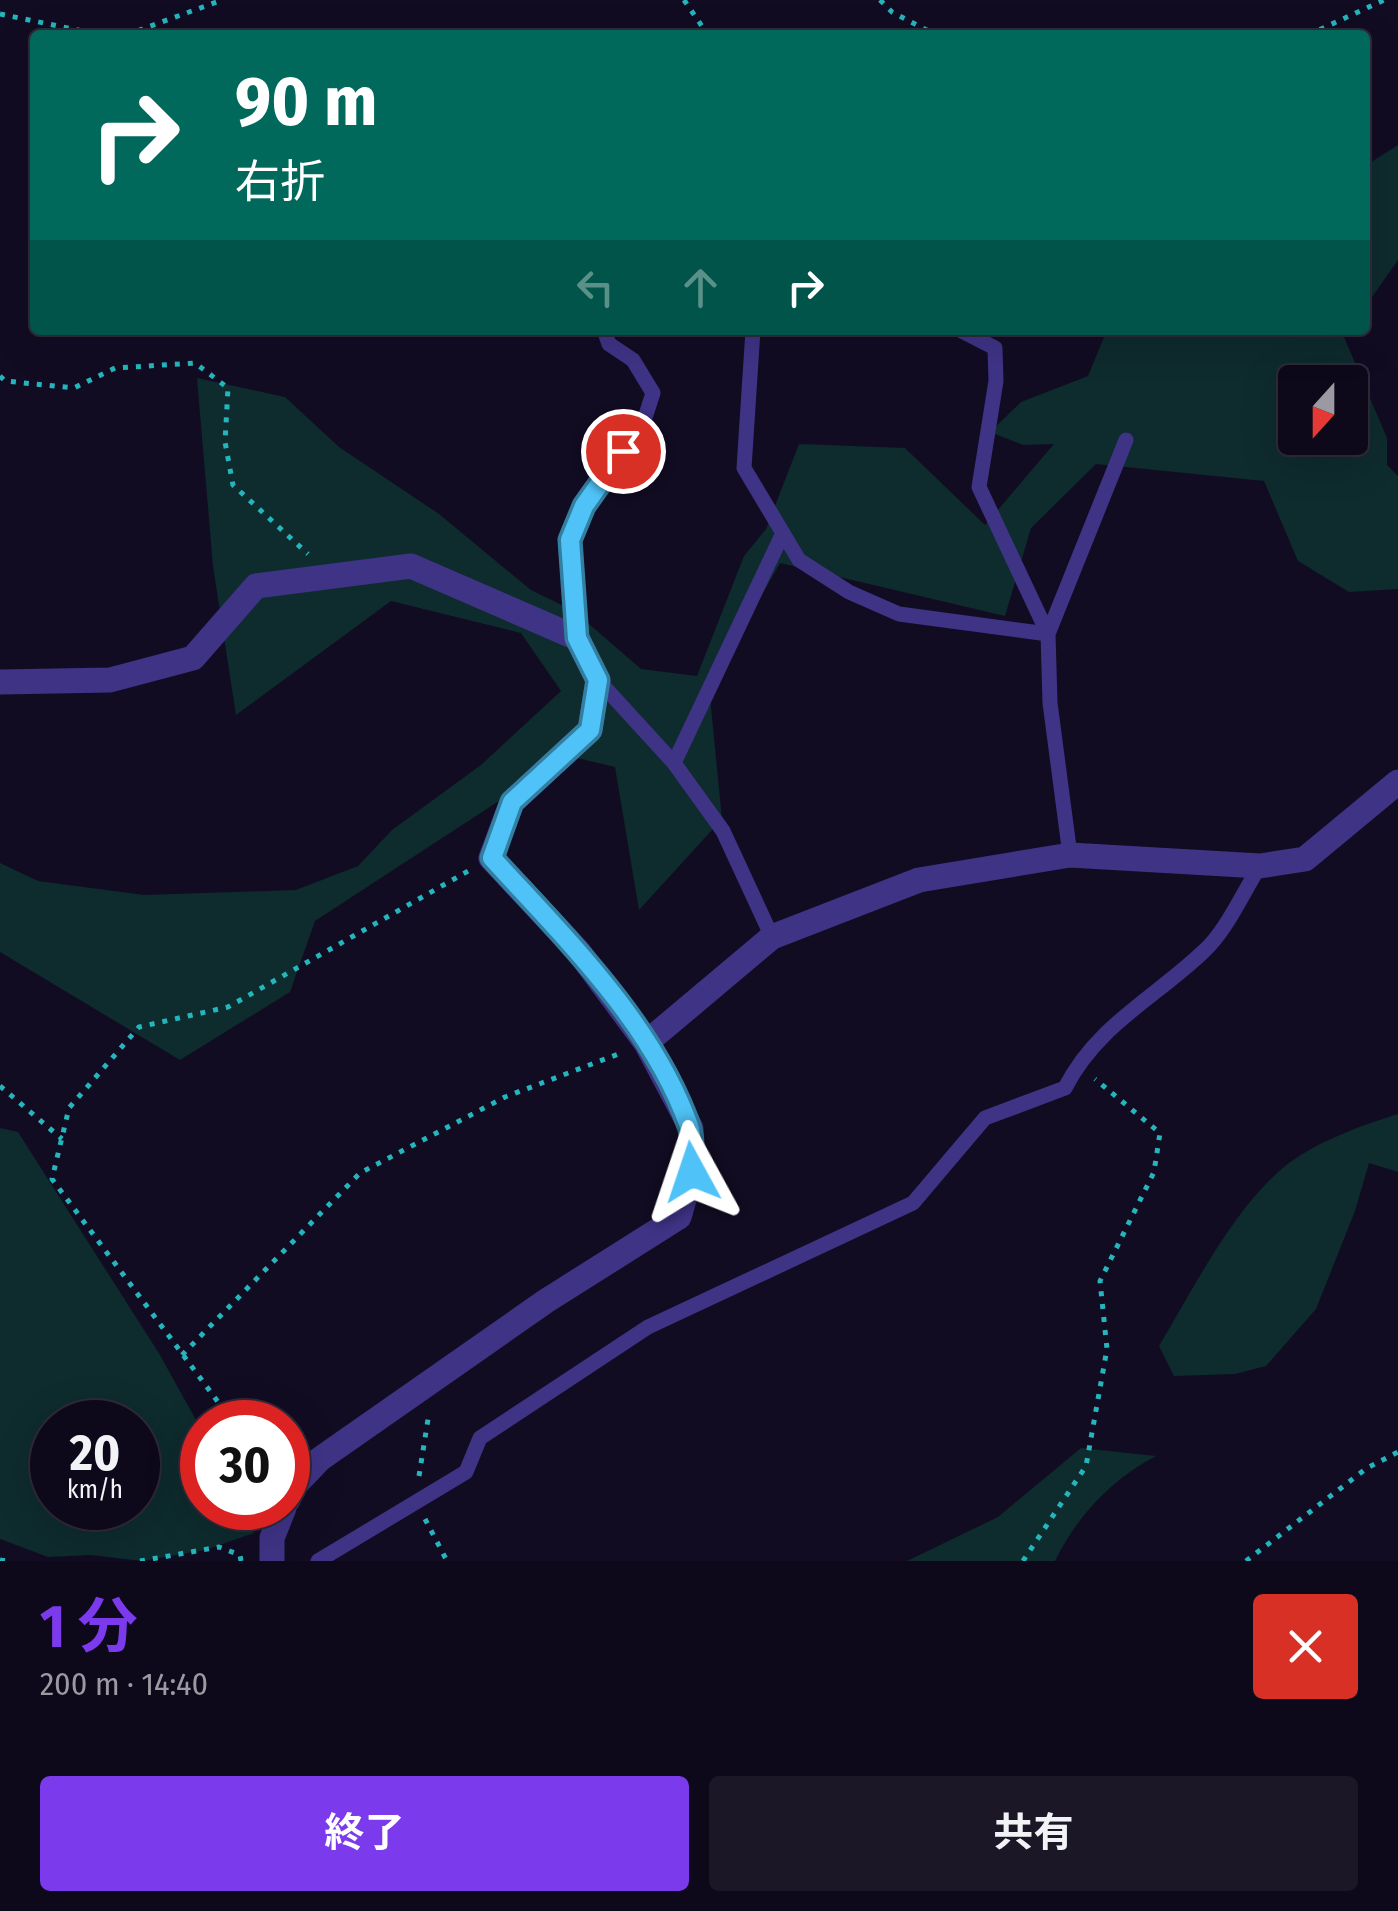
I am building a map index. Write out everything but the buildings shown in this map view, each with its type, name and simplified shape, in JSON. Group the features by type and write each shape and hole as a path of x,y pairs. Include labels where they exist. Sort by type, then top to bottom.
{"street":[{"path":"0,682 110,680 193,658 256,586 412,566 577,638 598,680 590,730 512,802 492,858 578,952 646,1043 690,1128 692,1172 680,1217 546,1301 310,1469"},
{"path":"646,1043 772,937 919,880 1070,855 1260,866 1305,860 1398,782"},
{"path":"272,1561 275,1530"}],"lane":[{"path":"577,638 570,540 584,506 642,424 653,393 634,360 609,344 606,335"},
{"path":"754,335 744,468 799,560 849,592 899,614 1048,634"},
{"path":"970,335 995,348 996,381 979,487 1048,634 1050,703 1070,855"},
{"path":"1048,634 1126,440"},
{"path":"674,762 783,533"},
{"path":"598,680 674,762 723,831 772,937"},
{"path":"318,1561 466,1472 480,1438 648,1327 913,1202 985,1118 1065,1088 1077,1064 1105,1029 1207,949 1260,866"}],"path":[{"path":"140,30 222,0"},
{"path":"684,0 705,30"},
{"path":"880,0 892,12 926,30"},
{"path":"1319,30 1384,0"},
{"path":"0,14 78,30"},
{"path":"0,376 5,381 74,388 116,368 195,363 228,388 225,442 232,486 332,576"},
{"path":"216,1400 52,1178 70,1108 139,1028 228,1007 380,917 492,858"},
{"path":"182,1355 360,1173 506,1097 646,1043"},
{"path":"1023,1561 1086,1466 1107,1348 1100,1281 1154,1172 1160,1132 1077,1064"},
{"path":"0,1086 62,1139"},
{"path":"1246,1561 1367,1468 1398,1452"},
{"path":"140,1561 219,1547 240,1555 241,1561"}],"green space":[{"path":"1398,145 1398,260 1370,300 1370,163"},
{"path":"1105,335 1345,335 1356,365 1278,365 1278,455 1368,455 1368,393 1387,438 1387,465 1398,476 1398,589 1349,592 1298,561 1264,481 1096,464 1031,528 1005,616 780,563 709,687 722,819 639,910 615,767 568,756 315,921 290,992 180,1060 0,952 0,863 38,881 144,895 296,890 358,866 392,830 481,765 561,691 521,633 391,601 236,715 213,566 197,378 285,397 339,447 439,514 531,590 574,611 641,669 697,676 744,556 766,529 799,444 905,448 985,525 1054,444 1023,445 990,432 1021,402 1088,376"},
{"path":"1398,1114 1398,1172 1369,1163 1355,1211 1316,1309 1266,1366 1235,1374 1174,1376 1159,1346 1212,1256 1258,1193 1287,1165 1316,1146"},
{"path":"0,1128 18,1132 185,1400 180,1400 180,1530 254,1533 205,1550 142,1561 91,1555 48,1557 0,1539"},
{"path":"1081,1448 1156,1456 1097,1500 1055,1561 907,1561 998,1517"}],"route":[{"path":"623,451 584,506 570,540 577,638 598,680 590,730 512,802 492,858 578,952 646,1043 690,1128 692,1172"}]}
